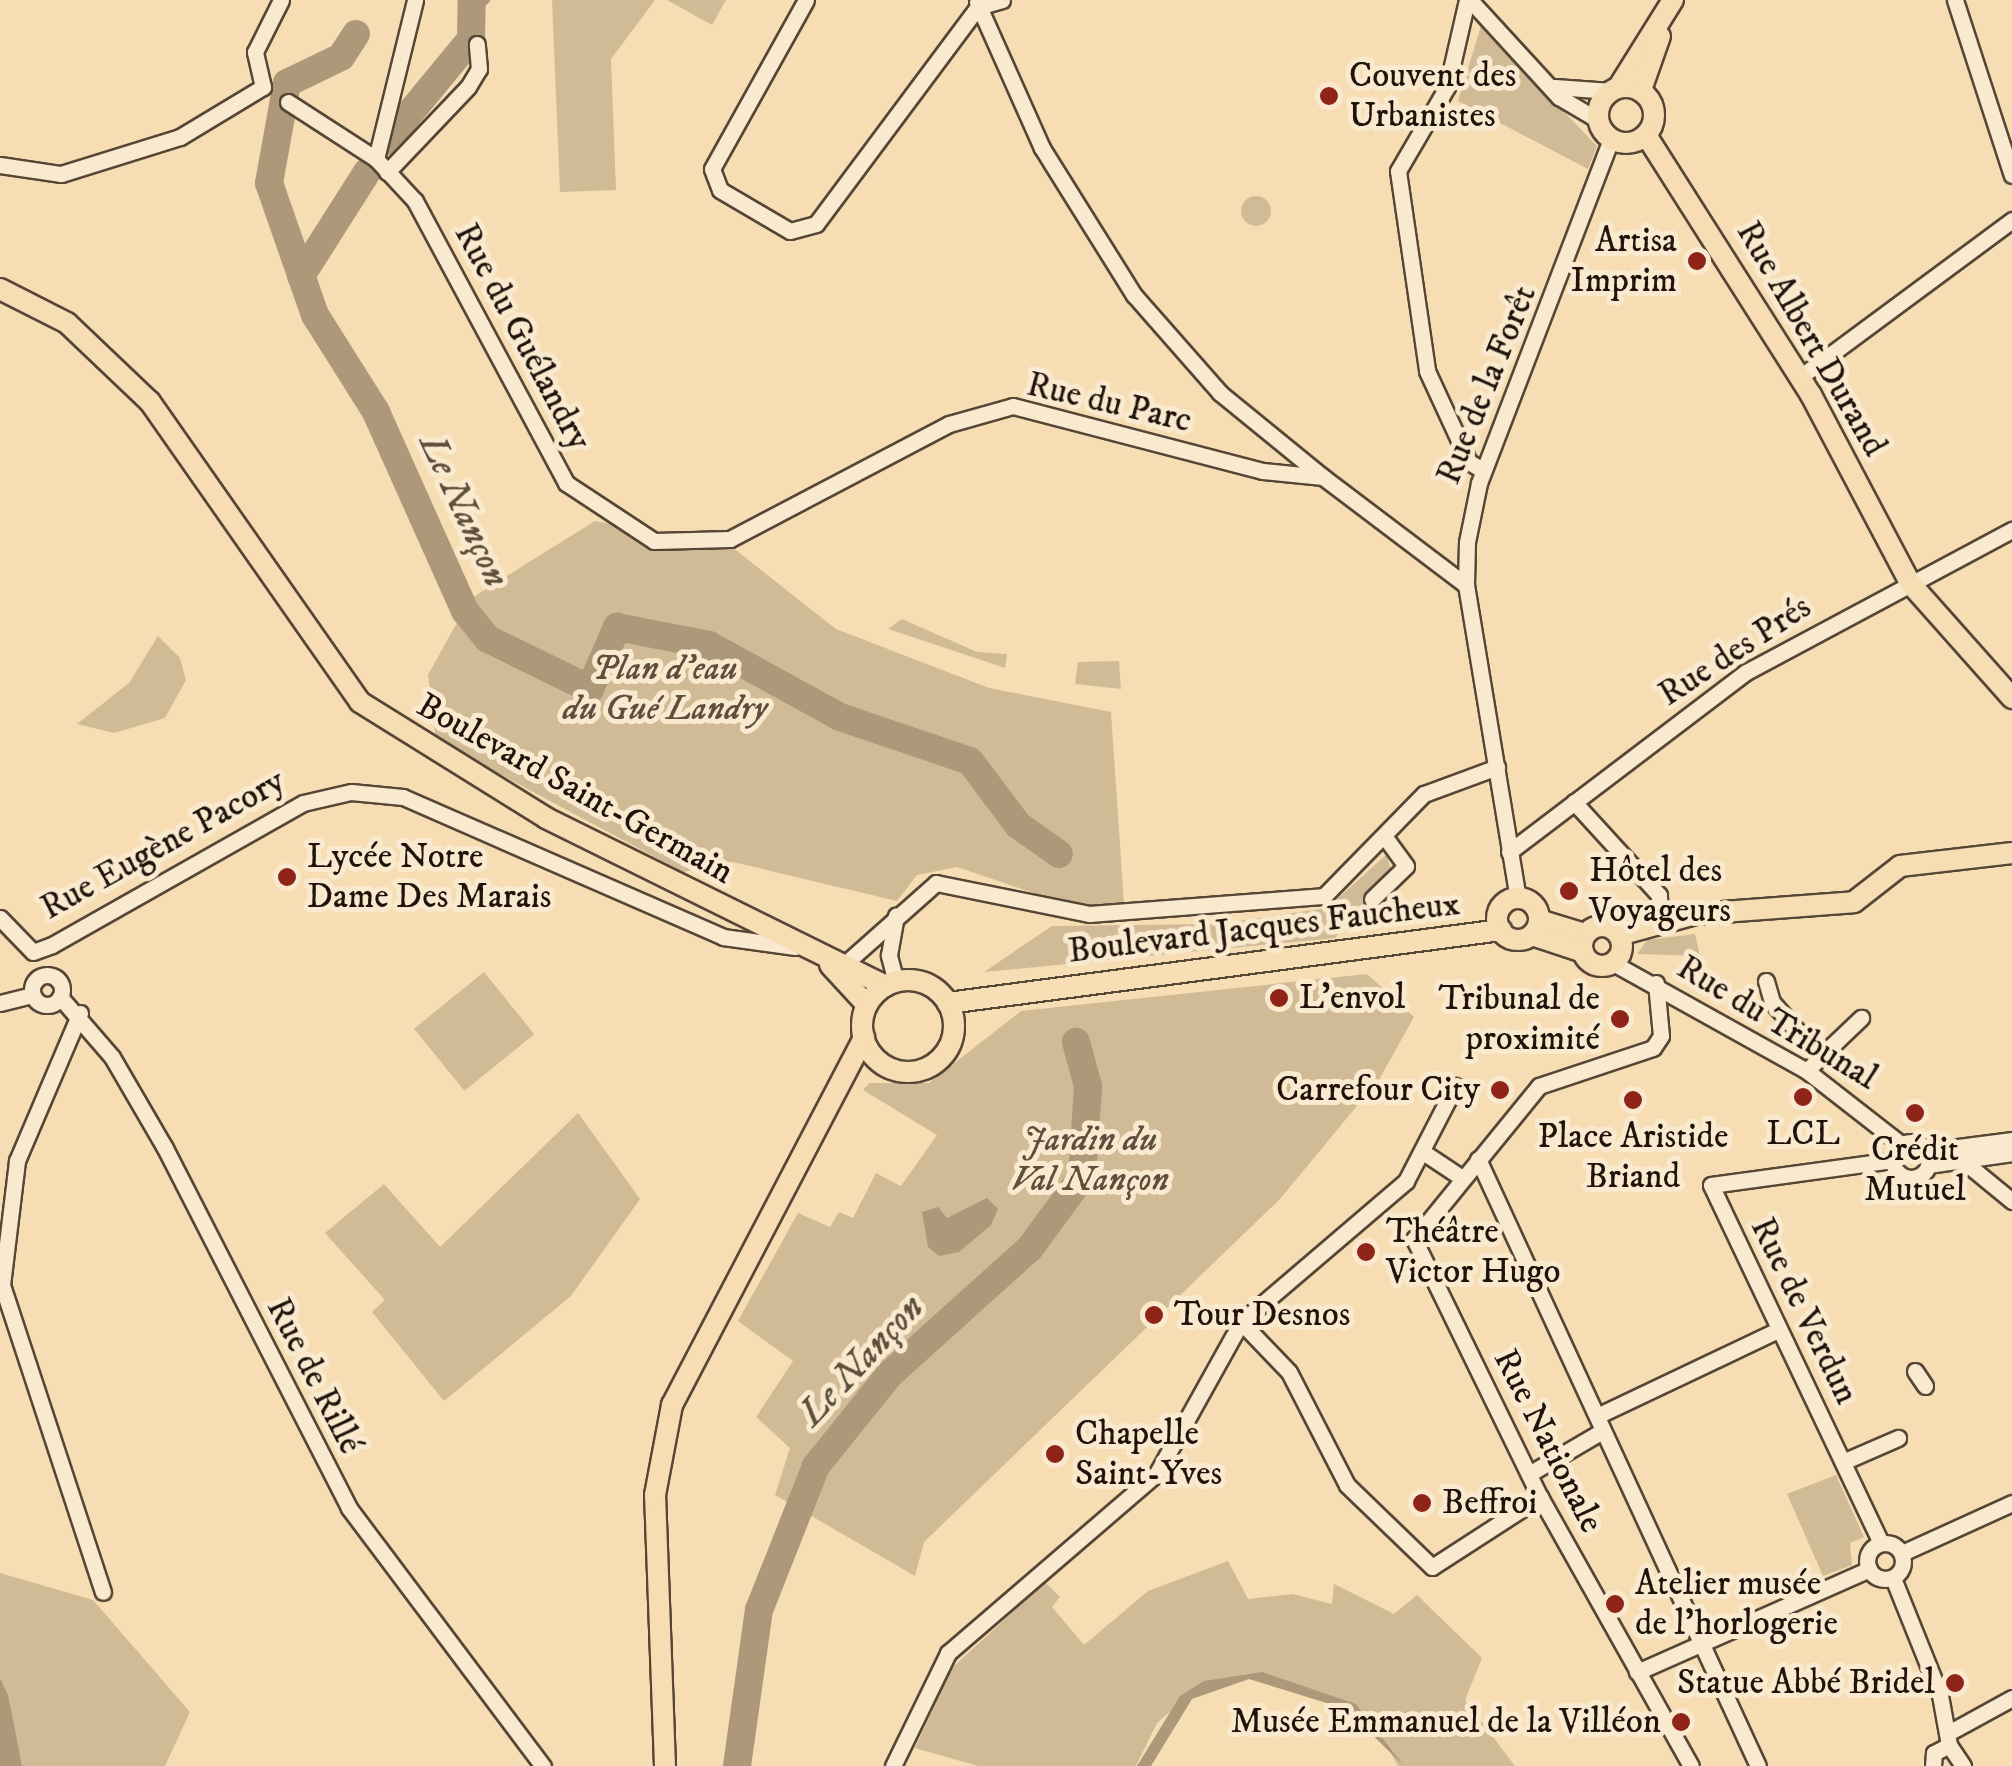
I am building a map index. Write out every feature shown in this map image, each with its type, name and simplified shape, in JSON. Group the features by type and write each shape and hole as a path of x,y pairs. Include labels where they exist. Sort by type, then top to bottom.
{"main road":[{"path":"1641,90 1654,108 1646,135 1611,138 1598,120 1673,0"},
{"path":"1641,90 1673,0"},
{"path":"1614,89 1641,90"},
{"name":"Rue Albert Durand","path":"1646,135 1800,377 1910,583 2012,698"},
{"name":"Boulevard Saint-Germain","path":"0,290 67,323 150,402 360,702 546,818 788,942 847,962 891,984"},
{"path":"1619,935 1613,963 1595,964 1584,943 1602,926 1619,935 1660,919 1854,902 1900,866 2012,852"},
{"path":"1500,930 1499,912 1518,899 1535,927"},
{"name":"Boulevard Jacques Faucheux","path":"948,1002 1500,930 1512,939 1535,927 1584,943"},
{"name":"Rue Eugène Pacory","path":"788,942 840,970 867,1005"},
{"path":"665,1766 654,1539 661,1450 690,1362 864,1037 867,1005 891,984 926,983 948,1002 955,1028 934,1065 905,1072 878,1061 864,1037"},
{"name":"Boulevard Jacques Faucheux","path":"955,1028 1036,988"},
{"path":"839,1087 878,1061"}],"street":[{"path":"0,165 61,174 111,165 263,87 255,52 280,0"},
{"path":"382,165 415,0"},
{"path":"806,0 712,169 720,190 790,232 816,224 977,3 1002,0"},
{"path":"1469,0 1546,83 1598,120"},
{"path":"1469,0 1447,88 1398,171 1427,372 1470,462 1484,471"},
{"path":"1955,0 2012,175"},
{"path":"977,3 1042,148 1134,295 1220,393 1466,586"},
{"path":"382,165 468,87 477,44"},
{"path":"1546,83 1581,95 1614,89"},
{"name":"Rue du Guélandry","path":"288,102 382,165 415,201 566,483 654,541 730,539"},
{"name":"Rue de la Forêt","path":"1518,899 1466,586 1484,471 1611,138"},
{"path":"1800,377 2012,220"},
{"name":"Rue du Parc","path":"730,539 950,424 1013,406 1263,472 1323,477"},
{"name":"Rue des Prés","path":"1509,852 1746,672 2012,530"},
{"path":"847,962 897,912 936,883 1090,914 1324,896 1424,794 1497,767"},
{"name":"Rue Eugène Pacory","path":"0,918 14,942 33,952 59,942 303,803 351,792 403,797 723,936 788,942"},
{"path":"1574,802 1659,895 1660,919"},
{"path":"1372,899 1406,866 1385,837"},
{"path":"891,984 889,955 897,912"},
{"path":"32,995 44,1006 60,998 56,977 59,942"},
{"path":"32,995 37,978 33,952"},
{"name":"Rue du Tribunal","path":"1613,963 1656,983 1808,1071 1902,1145"},
{"path":"37,978 56,977"},
{"path":"1766,981 1772,1002 1820,1056"},
{"path":"1424,1152 1462,1178 1549,1080 1653,1048 1661,1036 1656,983"},
{"path":"0,1003 32,995"},
{"name":"Rue de Rillé","path":"60,998 80,1013 165,1148 349,1508 543,1766"},
{"path":"80,1013 17,1162 1,1285 103,1592"},
{"path":"1808,1071 1861,1018"},
{"path":"894,1765 958,1640 1157,1473 1241,1322 1376,1213 1424,1152 1454,1086"},
{"path":"2012,1140 1928,1158 1907,1177 1894,1160 1902,1145 1928,1158 1962,1160 2012,1152"},
{"path":"1478,1159 1599,1415 1599,1433 1758,1766"},
{"name":"Rue de Verdun","path":"1881,1544 1711,1185 1894,1160"},
{"path":"1962,1160 2012,1200"},
{"name":"Rue Nationale","path":"1462,1178 1416,1245 1540,1497 1691,1766"},
{"path":"1241,1322 1289,1372 1348,1485 1432,1567 1540,1497"},
{"path":"1599,1415 1778,1330"},
{"path":"1914,1371 1925,1386"},
{"path":"1530,1474 1599,1433"},
{"path":"1845,1462 1898,1438"},
{"path":"1963,1766 1893,1578 1902,1554 2012,1503"},
{"path":"1869,1570 1868,1553 1881,1544 1902,1554"},
{"path":"1636,1672 1869,1570 1893,1578"},
{"path":"1933,1766 1950,1739 2012,1698"}],"green space":[{"path":"552,0 655,0 611,59 616,190 560,192"},
{"path":"667,0 726,0 712,25"},
{"path":"1481,26 1597,146 1588,169 1458,101"},
{"path":"1256,196 1267,200 1271,211 1267,222 1256,226 1245,222 1241,211 1245,200"},
{"name":"Plan d'eau du Gué Landry","path":"595,521 732,547 836,629 989,688 1111,712 1124,904 1075,907 957,867 917,875 897,901 733,862 683,872 436,740 428,675 470,599"},
{"path":"902,619 977,652 1007,654 1005,668 888,629"},
{"path":"158,636 180,658 186,680 165,718 114,733 77,724 129,683"},
{"path":"1119,661 1121,689 1075,684 1078,662"},
{"path":"1387,854 1391,871 1335,938 984,972 1052,926 1217,924 1327,908"},
{"path":"1695,934 1700,956 1637,954 1647,940"},
{"path":"484,972 534,1034 464,1091 414,1029"},
{"name":"Jardin du Val Nançon","path":"1367,974 1414,1017 1380,1078 1280,1199 924,1542 915,1576 775,1495 790,1448 756,1417 793,1361 738,1321 798,1213 830,1227 839,1212 853,1218 876,1173 901,1186 937,1135 863,1090 869,1083 929,1083 1021,1011"},
{"path":"578,1113 640,1199 571,1296 444,1401 372,1312 385,1300 325,1233 384,1184 440,1247"},
{"path":"1836,1475 1864,1537 1850,1543 1852,1565 1823,1576 1787,1494"},
{"path":"1228,1561 1248,1599 1293,1594 1332,1604 1334,1584 1394,1614 1417,1595 1482,1658 1465,1700 1515,1766 1398,1766 1377,1728 1338,1699 1266,1675 1199,1687 1157,1723 1136,1766 978,1766 915,1748 952,1668 1045,1582 1060,1597 1052,1607 1084,1645 1148,1591"},
{"path":"0,1573 93,1600 190,1712 165,1766 22,1766 0,1678"}],"shaded area":[{"path":"987,1198 998,1209 991,1225 959,1252 939,1256 928,1247 922,1212 938,1207 947,1218"},
{"path":"1262,1672 1356,1704 1404,1766 1346,1709 1249,1679 1192,1699 1151,1766 1137,1766 1180,1696 1204,1681"},
{"path":"0,1678 8,1695 22,1766 0,1766"}],"waterway":[{"name":"Le Nançon","path":"387,141 471,39 472,0"},
{"path":"474,12 487,0"},
{"name":"Le Nançon","path":"356,34 341,57 287,83 269,183 315,315 376,412 465,611 488,639 590,689 617,627 709,645 840,717 970,761 1018,825 1059,854"},
{"name":"Le Nançon","path":"301,276 367,172"},
{"name":"Le Nançon","path":"737,1766 759,1610 816,1466 890,1374 1030,1248 1082,1177 1088,1086 1076,1042"}],"place":[{"name":"Couvent des Urbanistes","path":"1329,96"},
{"name":"Artisa Imprim","path":"1697,261"},
{"name":"Lycée Notre Dame Des Marais","path":"287,877"},
{"name":"Hôtel des Voyageurs","path":"1569,891"},
{"name":"L'envol","path":"1279,998"},
{"name":"Tribunal de proximité","path":"1620,1019"},
{"name":"Carrefour City","path":"1500,1090"},
{"name":"LCL","path":"1803,1097"},
{"name":"Place Aristide Briand","path":"1633,1100"},
{"name":"Crédit Mutuel","path":"1915,1113"},
{"name":"Théâtre Victor Hugo","path":"1366,1252"},
{"name":"Tour Desnos","path":"1154,1315"},
{"name":"Chapelle Saint-Yves","path":"1055,1454"},
{"name":"Beffroi","path":"1422,1503"},
{"name":"Atelier musée de l'horlogerie","path":"1615,1604"},
{"name":"Statue Abbé Bridel","path":"1955,1683"},
{"name":"Musée Emmanuel de la Villéon","path":"1681,1722"}]}
